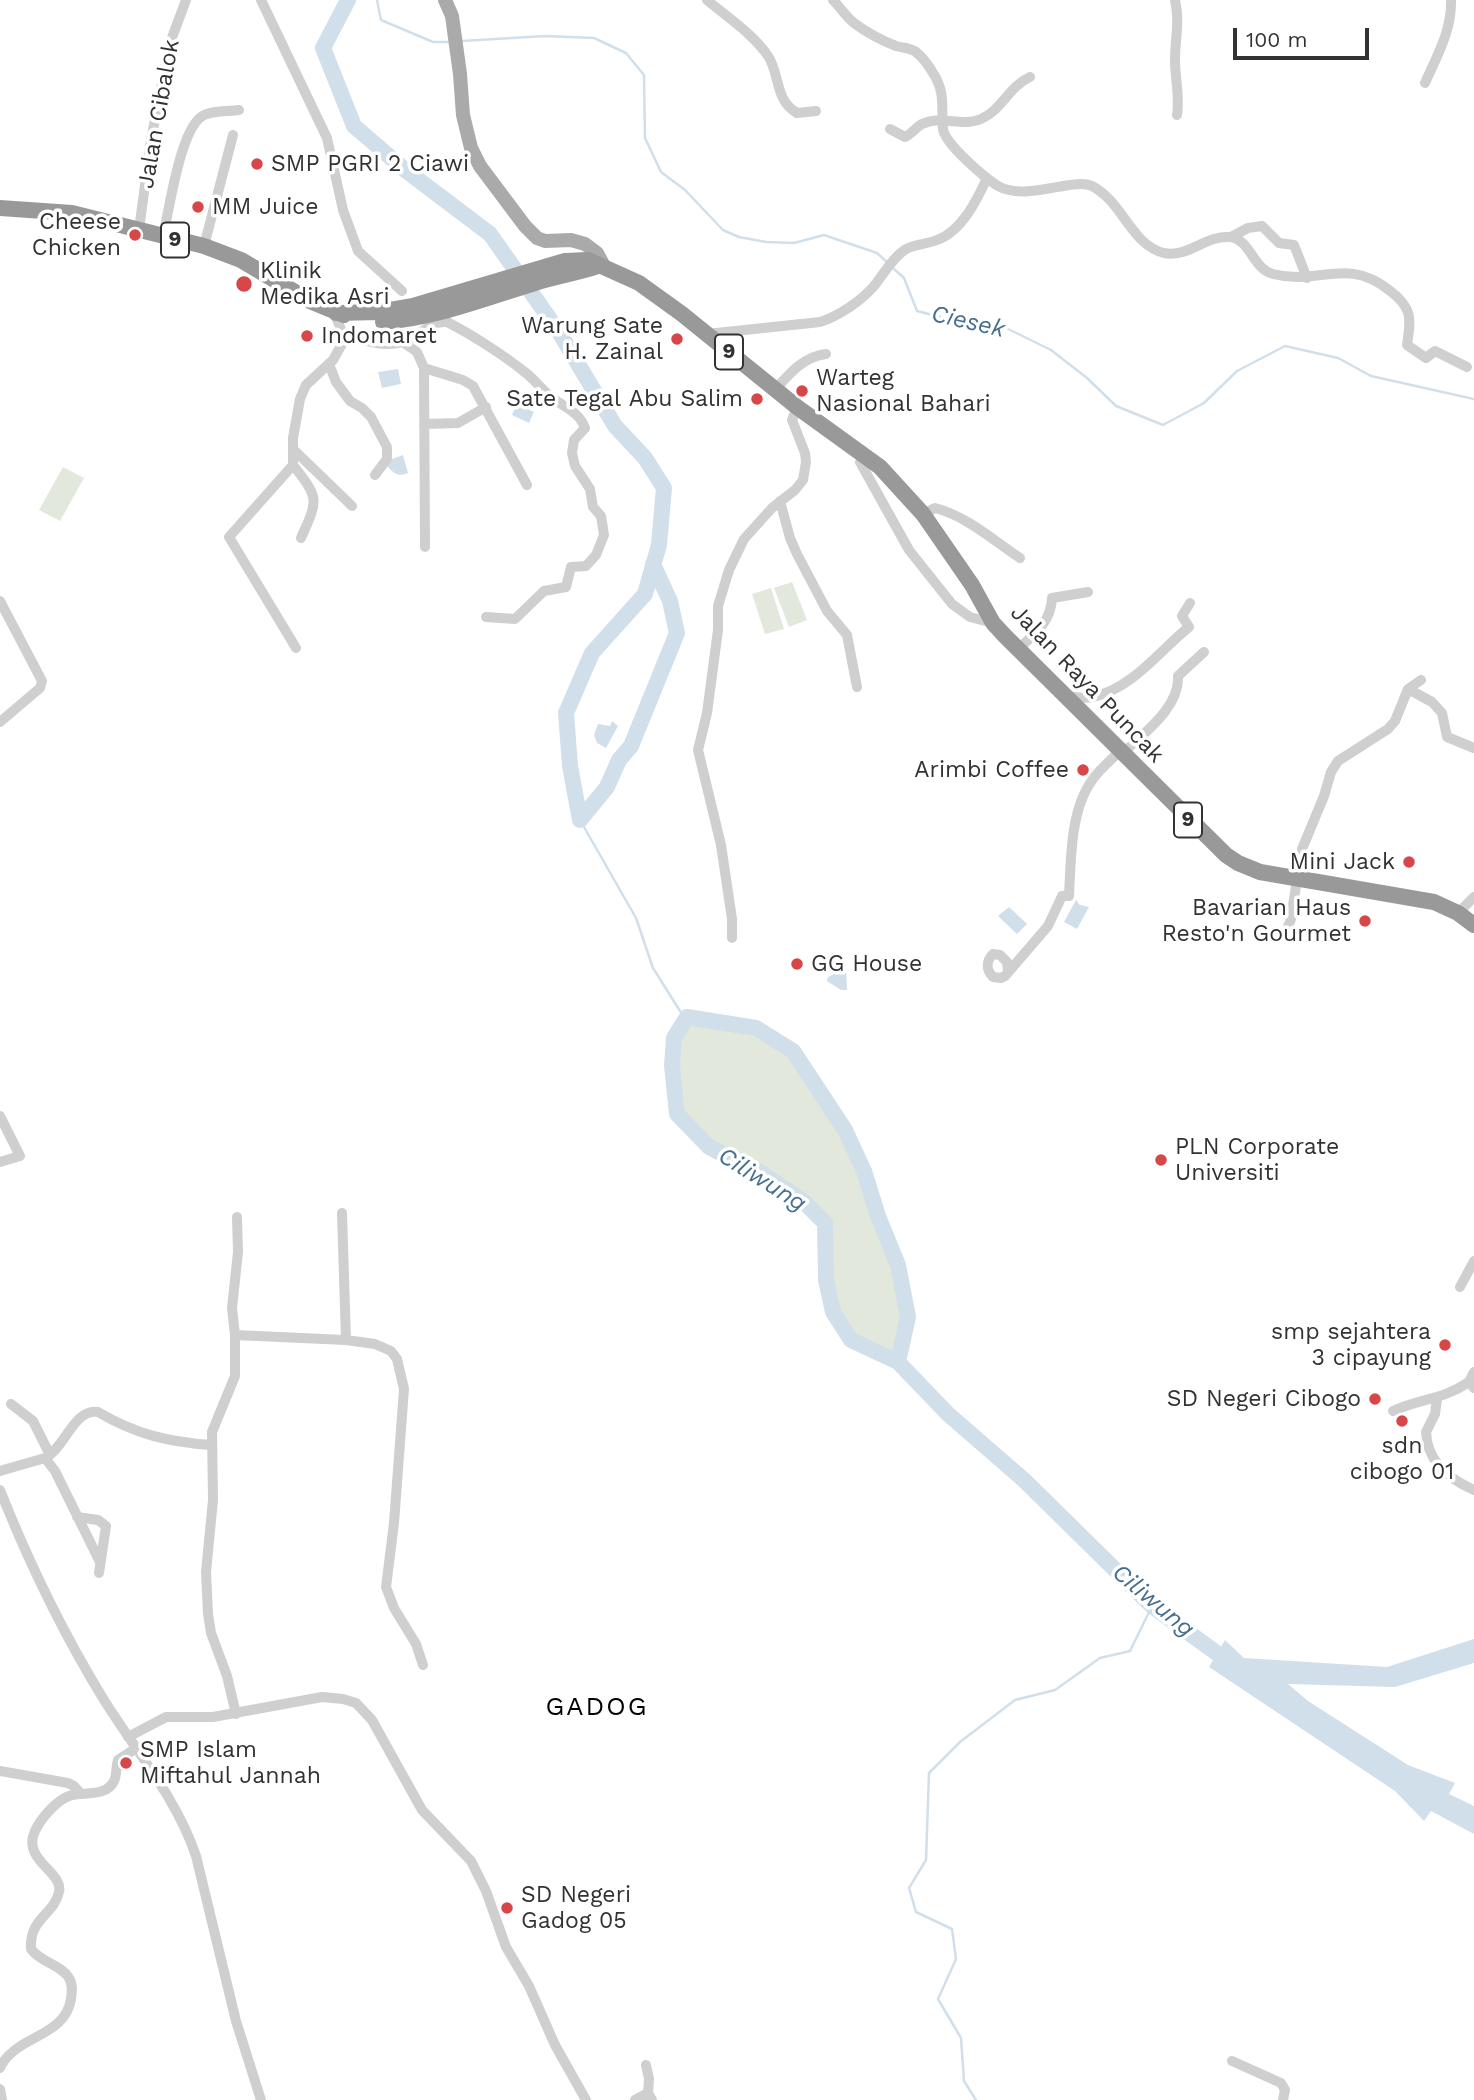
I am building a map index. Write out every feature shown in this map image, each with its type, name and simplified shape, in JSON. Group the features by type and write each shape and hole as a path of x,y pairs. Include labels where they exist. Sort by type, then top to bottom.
{"highway":[{"name":"9","path":"0,208 72,214 204,246 241,260 343,313"},
{"path":"343,313 403,309 551,263 595,266"},
{"name":"Jalan Raya Puncak","path":"595,266 639,284 707,334 797,407 880,467 923,514 972,585 993,623 1063,696 1226,855 1260,872 1409,896 1444,906 1474,925"}],"main road":[{"path":"444,0 453,24 466,133 484,173 537,238 549,241 571,240 585,244 597,253 595,266"}],"street":[{"name":"Jalan Cibalok","path":"139,230 170,43 186,0"},
{"path":"261,0 330,144 342,205 358,251 402,291"},
{"path":"707,0 764,51 775,70 781,95 792,110 797,113 816,111"},
{"path":"834,0 853,22 885,41 918,54 934,74 943,96 943,129 949,142 987,178 1002,188 1052,190 1081,184 1091,186 1115,204 1148,247 1175,254 1215,239 1231,237 1248,228 1262,226 1279,243 1294,245 1307,278"},
{"path":"1175,0 1179,17 1175,39 1179,99 1177,115"},
{"path":"1425,83 1447,30 1451,0"},
{"path":"890,129 905,137 921,124 982,119 994,111 1017,83 1030,77"},
{"path":"163,237 183,151 194,124 206,114 239,110"},
{"path":"204,246 233,135"},
{"path":"707,334 830,319 872,288 906,250 938,240 951,232 972,208 987,178"},
{"path":"1231,237 1241,242 1267,272 1307,278 1356,272 1377,280 1408,308 1410,331 1407,345 1426,358 1435,351 1467,367"},
{"path":"296,648 229,537 293,466 293,438 302,393 306,385 330,364 340,349 343,313"},
{"path":"342,332 370,344 384,345 415,336 433,324 451,324 526,373 565,408 574,411 584,426 583,432 574,440 572,453 575,466 590,489 593,507 603,522 604,535 596,555 586,566 570,567 566,587 544,591 515,620 486,617"},
{"path":"401,341 417,352 424,368 425,547"},
{"path":"775,390 805,361 813,356 826,354"},
{"path":"330,364 336,382 349,401 371,417 387,447 387,459 375,475"},
{"path":"424,368 463,380 473,386 527,485"},
{"path":"424,424 458,423 486,407"},
{"path":"732,938 732,919 721,845 698,750 707,713 720,597 732,562 744,540 780,501 797,487 805,471 805,453 792,420 797,407"},
{"path":"294,450 352,506"},
{"path":"860,462 904,541 951,604 970,617 993,623"},
{"path":"293,466 314,496 315,507 301,538"},
{"path":"780,501 797,554 827,611 847,635 857,687"},
{"path":"923,514 935,508 948,512 1020,558"},
{"path":"1018,649 1044,624 1052,608 1052,598 1088,592"},
{"path":"0,601 42,681 40,688 0,722"},
{"path":"1063,696 1091,698 1120,686 1189,628 1182,616 1190,603"},
{"path":"1008,972 1048,926 1062,897 1069,896 1071,845 1081,803 1092,779 1166,713 1179,687 1178,676 1204,652"},
{"path":"1286,932 1291,919 1302,849 1331,772 1338,761 1388,729 1395,721 1408,689 1421,680"},
{"path":"1408,689 1432,702 1442,713 1447,737 1474,748"},
{"path":"1458,913 1474,897"},
{"path":"0,1116 20,1156 0,1162"},
{"path":"342,1213 345,1340"},
{"path":"236,1714 227,1676 211,1633 206,1572 213,1500 211,1445 214,1424 234,1382 235,1335 232,1308 238,1252 237,1217"},
{"path":"1460,1287 1474,1261"},
{"path":"235,1335 345,1340 383,1345 391,1351 400,1366 404,1389 394,1523 386,1587 416,1644 423,1665"},
{"path":"1394,1411 1450,1394 1472,1381"},
{"path":"1437,1399 1435,1414 1426,1432 1432,1457 1455,1482 1474,1490"},
{"path":"11,1404 33,1421 99,1567 106,1526 97,1520 77,1517"},
{"path":"0,1471 48,1456 82,1416 90,1411 145,1434 177,1443 211,1445"},
{"path":"0,1490 4,1514 73,1649 189,1834 236,2021 261,2100"},
{"path":"128,1737 166,1717 204,1718 236,1714 322,1697 350,1700 363,1707 422,1811 471,1861 486,1891 506,1947 529,1986 555,2045 586,2100"},
{"path":"0,2068 9,2054 52,2029 69,2009 71,1981 62,1970 40,1959 31,1949 32,1932 56,1899 60,1889 58,1882 37,1859 32,1842 35,1831 52,1809 67,1797 94,1793 111,1785 118,1760 135,1749"},
{"path":"0,1771 68,1783 77,1788 80,1794"},
{"path":"1232,2061 1281,2083 1284,2090 1283,2100"},
{"path":"635,2100 650,2097 646,2065"},
{"path":"0,2089 2,2100"}],"shaded area":[{"path":"398,369 401,384 382,388 378,372"},
{"path":"517,404 534,412 529,423 512,415"},
{"path":"403,455 408,473 402,475 388,467 389,460"},
{"path":"63,467 84,478 60,521 39,510"},
{"path":"792,582 807,620 789,627 774,588"},
{"path":"771,588 784,629 765,634 752,594"},
{"path":"612,721 618,726 606,748 597,743 594,735 598,724 610,726"},
{"path":"1076,900 1080,905 1089,907 1077,929 1064,922"},
{"path":"1009,907 1027,924 1017,934 998,916"},
{"path":"846,968 847,990 841,990 827,981 828,977"},
{"path":"687,1017 756,1028 793,1051 845,1130 864,1171 878,1216 898,1265 908,1317 898,1362 854,1341 841,1326 834,1312 827,1284 825,1223 803,1201 760,1173 709,1147 677,1114 672,1065 674,1038"},
{"path":"1474,1639 1474,1663 1395,1687 1288,1684 1308,1701 1408,1765 1455,1783 1449,1794 1474,1806 1474,1834 1431,1811 1424,1821 1395,1791 1209,1667 1225,1640 1244,1658 1387,1667"}],"waterway":[{"path":"348,0 323,48 354,126 404,169 490,234 559,332 615,426 645,458 664,488 659,545 645,594 592,653 566,713 570,766 580,820"},
{"path":"377,0 381,20 433,42 452,42"},
{"name":"Ciesek","path":"462,41 545,36 594,38 626,53 644,75 645,138 661,172 685,190 723,230 739,237 766,242 794,243 824,235 877,253 888,263"},
{"name":"Ciesek","path":"893,268 904,278 917,311 948,319 998,324 1051,350 1087,378 1116,406 1163,425 1204,403 1237,371 1285,346 1338,358 1371,376 1474,399"},
{"path":"580,820 607,787 619,760 631,746 677,633 670,601 653,564"},
{"name":"Ciliwung","path":"580,820 636,918 653,968 680,1011 687,1017"},
{"name":"Ciliwung","path":"898,1362 908,1317 898,1265 878,1216 864,1171 845,1130 793,1051 756,1028 687,1017 674,1038 672,1065 677,1114 709,1147 761,1173 803,1201 825,1223 826,1280 833,1312 851,1340 898,1362 948,1414 1024,1480 1152,1606 1233,1665"},
{"path":"976,2100 964,2081 961,2038 938,1999 956,1959 952,1929 916,1912 909,1888 926,1860 929,1773 960,1742 1015,1700 1055,1690 1100,1658 1130,1651 1152,1606"}],"place":[{"name":"SMP PGRI 2 Ciawi","path":"257,164"},
{"name":"MM Juice","path":"198,207"},
{"name":"Cheese Chicken","path":"135,235"},
{"name":"Klinik Medika Asri","path":"244,284"},
{"name":"Indomaret","path":"307,336"},
{"name":"Warung Sate H. Zainal","path":"677,339"},
{"name":"Warteg Nasional Bahari","path":"802,391"},
{"name":"Sate Tegal Abu Salim","path":"757,399"},
{"name":"Arimbi Coffee","path":"1083,770"},
{"name":"Mini Jack","path":"1409,862"},
{"name":"Bavarian Haus Resto'n Gourmet","path":"1365,921"},
{"name":"GG House","path":"797,964"},
{"name":"PLN Corporate Universiti","path":"1161,1160"},
{"name":"smp sejahtera 3 cipayung","path":"1445,1345"},
{"name":"SD Negeri Cibogo","path":"1375,1399"},
{"name":"sdn cibogo 01","path":"1402,1421"},
{"name":"SMP Islam Miftahul Jannah","path":"126,1763"},
{"name":"SD Negeri Gadog 05","path":"507,1908"}],"district":[{"name":"GADOG","path":"597,1707"}]}
